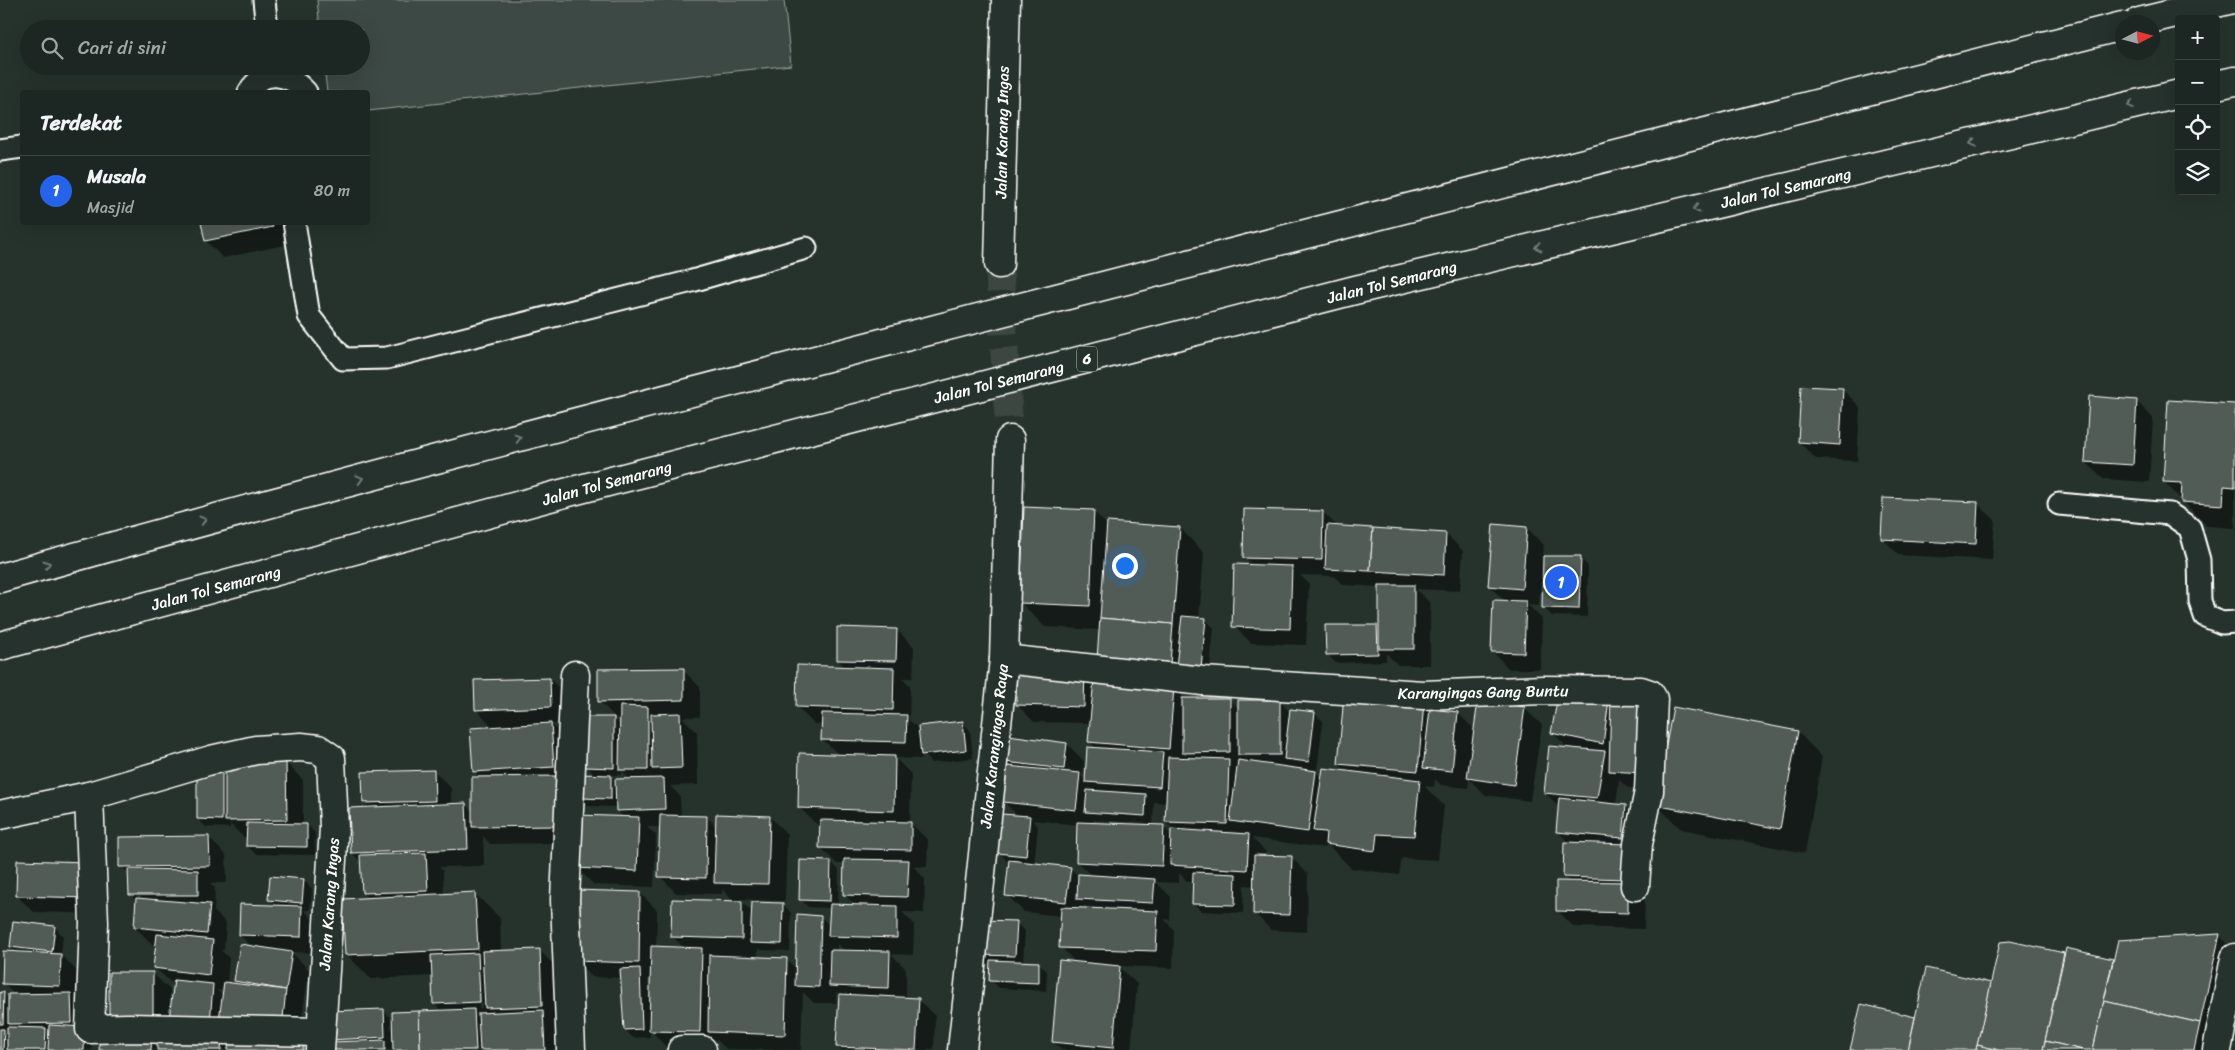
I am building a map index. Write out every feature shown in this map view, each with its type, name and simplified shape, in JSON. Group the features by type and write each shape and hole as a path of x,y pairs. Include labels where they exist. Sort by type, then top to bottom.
{"main road":[{"name":"Jalan Karang Ingas","path":"999,264 1006,0"},
{"path":"2160,17 2229,0"},
{"path":"0,578 212,518 821,359 1717,127 2115,28"},
{"path":"2220,84 2235,81"},
{"name":"Jalan Tol Semarang","path":"0,646 561,494 1345,293 2175,95"},
{"name":"Jalan Karangingas Raya","path":"962,1050 1004,659 1010,440"},
{"name":"Karangingas Gang Buntu","path":"1004,659 1203,681 1424,695 1543,690 1641,691 1650,694 1653,699 1649,791 1638,844 1635,886"},
{"path":"571,1050 565,900 575,675"},
{"name":"Jalan Karang Ingas","path":"89,796 211,760 256,750 301,747 318,749 331,758 334,828 320,1041"},
{"path":"0,815 89,796 94,923 89,1039 320,1041"},
{"path":"2217,1050 2235,958"},
{"path":"682,1050 702,1050"}],"lane":[{"path":"264,0 266,20"},
{"path":"251,90 268,75"},
{"path":"282,75 298,83 304,90"},
{"path":"0,150 20,147"},
{"path":"294,225 309,316 343,359 387,358 682,283 806,248"},
{"path":"2059,504 2170,514 2190,528 2199,560 2200,601 2205,616 2222,623 2235,622"}],"shaded area":[{"path":"317,0 784,0 791,65 370,111 370,90 327,90 325,75 370,75 370,20 319,20"}],"building":[{"path":"202,225 273,225 273,227 205,241"},
{"path":"1801,386 1843,388 1840,445 1798,442"},
{"path":"2089,396 2137,400 2133,465 2085,462"},
{"path":"2168,400 2235,404 2235,487 2224,486 2223,505 2181,502 2182,483 2163,482"},
{"path":"1883,498 1978,502 1976,544 1881,539"},
{"path":"1024,507 1094,510 1090,606 1020,603"},
{"path":"1244,509 1323,511 1322,560 1243,558"},
{"path":"1107,522 1180,527 1173,624 1100,618"},
{"path":"1493,524 1527,527 1522,589 1488,586"},
{"path":"1327,525 1373,528 1370,571 1325,569"},
{"path":"1373,528 1446,533 1444,575 1370,571"},
{"path":"1543,556 1581,556 1579,609 1542,608"},
{"path":"1234,564 1292,566 1290,629 1232,627"},
{"path":"1379,585 1414,585 1414,649 1379,649"},
{"path":"1493,600 1526,601 1524,653 1491,652"},
{"path":"1182,616 1206,618 1201,669 1176,666"},
{"path":"1100,618 1173,624 1170,664 1097,659"},
{"path":"1325,625 1377,625 1378,654 1326,655"},
{"path":"837,627 897,629 896,661 837,660"},
{"path":"797,665 894,668 893,710 796,707"},
{"path":"1017,667 1085,669 1084,707 1016,705"},
{"path":"684,668 684,700 598,702 598,669"},
{"path":"550,678 551,707 475,710 474,680"},
{"path":"1094,679 1174,687 1169,749 1088,742"},
{"path":"1344,695 1424,702 1418,771 1338,764"},
{"path":"1558,696 1609,700 1603,744 1551,733"},
{"path":"1611,696 1647,697 1645,773 1609,771"},
{"path":"1182,698 1230,698 1230,752 1182,753"},
{"path":"1238,700 1280,700 1280,755 1238,755"},
{"path":"1478,701 1525,707 1514,785 1467,778"},
{"path":"620,706 648,707 648,770 619,770"},
{"path":"1673,707 1798,731 1780,829 1655,805"},
{"path":"1290,709 1315,712 1309,762 1284,759"},
{"path":"1430,709 1458,712 1452,771 1423,768"},
{"path":"680,713 682,768 652,769 651,714"},
{"path":"822,713 907,715 906,742 821,740"},
{"path":"586,717 614,717 614,768 585,767"},
{"path":"963,721 966,750 921,755 918,726"},
{"path":"551,723 554,767 473,772 470,728"},
{"path":"1008,735 1067,743 1064,769 1005,762"},
{"path":"1549,746 1605,751 1597,798 1544,793"},
{"path":"1087,747 1163,752 1160,787 1085,782"},
{"path":"799,753 895,756 894,811 798,808"},
{"path":"1168,757 1229,759 1227,824 1165,822"},
{"path":"1238,760 1316,771 1308,832 1230,821"},
{"path":"286,762 287,820 225,821 225,763"},
{"path":"1007,766 1080,773 1076,810 1003,802"},
{"path":"1323,768 1420,780 1414,836 1377,834 1375,851 1325,844 1326,832 1313,831"},
{"path":"197,769 222,769 222,820 197,819"},
{"path":"434,770 435,801 363,803 362,772"},
{"path":"580,774 611,775 611,799 580,798"},
{"path":"556,776 556,826 472,827 472,777"},
{"path":"664,778 665,809 616,811 615,779"},
{"path":"1087,790 1146,794 1145,816 1085,812"},
{"path":"1559,798 1626,805 1623,838 1556,832"},
{"path":"466,803 468,849 351,853 349,808"},
{"path":"716,814 770,816 768,884 714,883"},
{"path":"1001,814 1030,816 1026,856 997,853"},
{"path":"578,815 639,817 637,871 576,868"},
{"path":"660,815 707,816 706,878 658,877"},
{"path":"820,820 911,822 911,850 819,848"},
{"path":"1077,822 1164,825 1162,866 1076,862"},
{"path":"247,823 307,824 307,847 246,846"},
{"path":"1171,829 1249,834 1247,870 1170,865"},
{"path":"209,836 210,866 119,867 119,837"},
{"path":"1564,842 1629,844 1627,879 1563,877"},
{"path":"426,853 428,891 362,893 360,855"},
{"path":"1254,855 1292,856 1290,915 1253,914"},
{"path":"844,859 909,860 907,897 843,895"},
{"path":"17,860 88,862 88,898 16,896"},
{"path":"800,860 831,861 830,901 799,900"},
{"path":"1009,860 1071,867 1066,902 1005,896"},
{"path":"128,869 198,870 198,895 129,895"},
{"path":"1193,872 1236,874 1235,905 1192,904"},
{"path":"1078,874 1155,879 1153,903 1077,899"},
{"path":"270,876 304,879 302,903 268,900"},
{"path":"1556,881 1628,882 1628,913 1556,911"},
{"path":"575,890 640,892 639,963 573,961"},
{"path":"475,892 478,949 345,955 342,899"},
{"path":"136,898 210,904 207,934 134,927"},
{"path":"672,899 742,901 742,939 671,937"},
{"path":"752,902 783,903 782,944 750,943"},
{"path":"240,904 302,906 301,937 239,935"},
{"path":"830,904 897,906 897,938 828,936"},
{"path":"1061,907 1158,911 1156,951 1059,948"},
{"path":"797,914 821,916 819,987 795,986"},
{"path":"980,920 1017,921 1015,956 979,955"},
{"path":"13,921 55,926 52,952 10,947"},
{"path":"157,934 213,940 209,975 153,968"},
{"path":"2220,934 2200,1023 2104,1001 2118,940"},
{"path":"2010,941 2064,953 2043,1050 1998,1050 1977,1045 2000,942"},
{"path":"240,944 292,952 286,990 234,981"},
{"path":"651,946 702,948 700,1032 649,1031"},
{"path":"2066,948 2113,959 2093,1050 2083,1050 2045,1041"},
{"path":"540,949 542,1006 485,1008 482,951"},
{"path":"830,950 890,951 889,988 829,986"},
{"path":"3,951 61,954 60,986 2,984"},
{"path":"478,953 480,1002 433,1004 431,955"},
{"path":"709,955 787,958 785,1035 708,1032"},
{"path":"990,960 1039,962 1039,983 989,981"},
{"path":"1059,960 1120,966 1113,1048 1052,1042"},
{"path":"640,968 642,1029 624,1030 620,969"},
{"path":"1926,968 1991,983 1976,1050 1908,1050"},
{"path":"109,972 153,972 153,1015 109,1014"},
{"path":"174,980 213,984 210,1023 169,1019"},
{"path":"224,982 286,990 282,1027 219,1020"},
{"path":"0,992 4,992 3,1024 0,1024"},
{"path":"71,993 72,1023 8,1024 8,994"},
{"path":"839,994 919,998 916,1050 836,1047"},
{"path":"2104,1001 2200,1023 2194,1050 2093,1050"},
{"path":"1861,1004 1915,1017 1908,1050 1850,1050"},
{"path":"384,1009 385,1037 330,1040 328,1011"},
{"path":"474,1009 476,1050 420,1050 419,1011"},
{"path":"543,1010 545,1050 480,1050 478,1013"},
{"path":"419,1011 420,1050 393,1050 392,1012"},
{"path":"49,1025 85,1027 84,1050 48,1050"},
{"path":"7,1027 46,1028 45,1050 7,1050"},
{"path":"0,1029 4,1029 3,1050 0,1050"},
{"path":"101,1029 152,1032 151,1050 99,1050"},
{"path":"229,1032 304,1039 303,1050 228,1050"},
{"path":"157,1033 222,1036 221,1050 157,1050"},
{"path":"385,1040 385,1050 331,1050 331,1042"},
{"path":"2045,1041 2083,1050 2043,1050"},
{"path":"1977,1045 1986,1047 1998,1050 1976,1050"}],"tunnel":[{"path":"999,264 1010,440"}],"place":[{"name":"Musala","path":"1561,582"}]}
